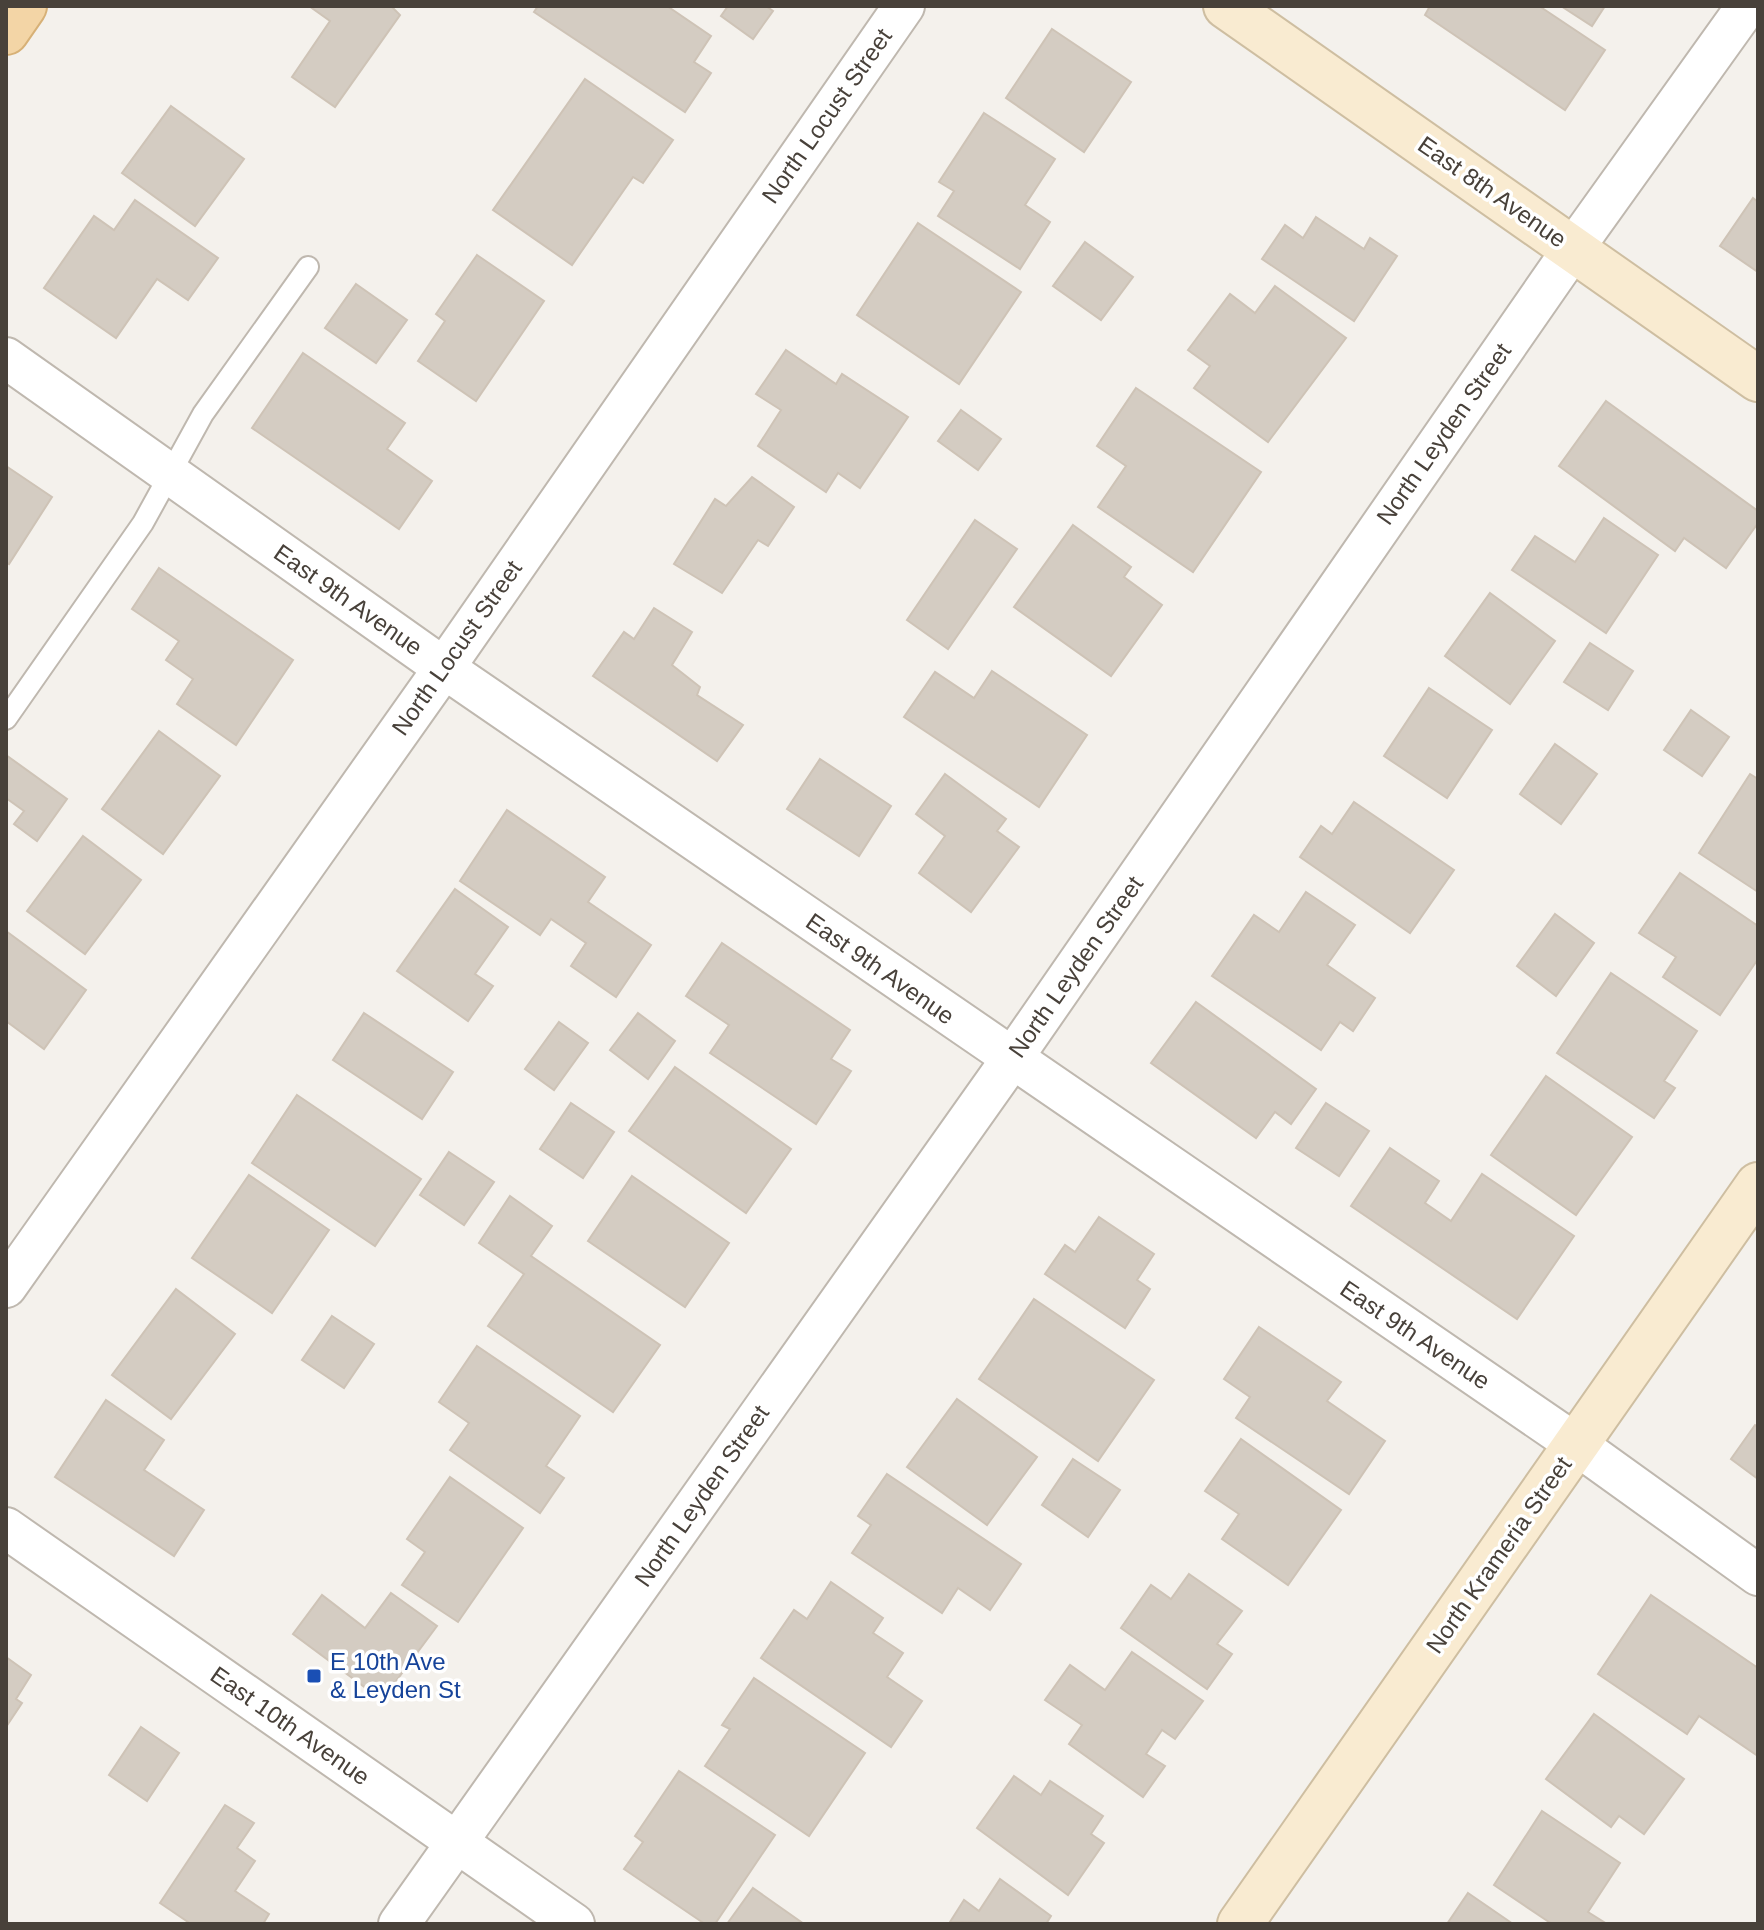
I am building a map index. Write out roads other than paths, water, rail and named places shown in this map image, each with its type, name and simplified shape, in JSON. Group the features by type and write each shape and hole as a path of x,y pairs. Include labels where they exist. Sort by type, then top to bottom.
{"main road":[{"path":"6,32 24,6"}],"street":[{"name":"North Locust Street","path":"6,1287 444,668 904,6"},
{"name":"East 8th Avenue","path":"1226,6 1758,379"},
{"name":"North Leyden Street","path":"399,1924 1011,1060 1573,249 1747,6"},
{"name":"East 9th Avenue","path":"6,358 444,668 1011,1060 1577,1445 1758,1575"},
{"name":"North Krameria Street","path":"1240,1924 1758,1185"},
{"name":"East 10th Avenue","path":"6,1528 574,1924"}],"lane":[{"path":"6,719 143,523 203,414 308,267"}],"place":[{"name":"E 10th Ave & Leyden St","path":"314,1676"}]}
